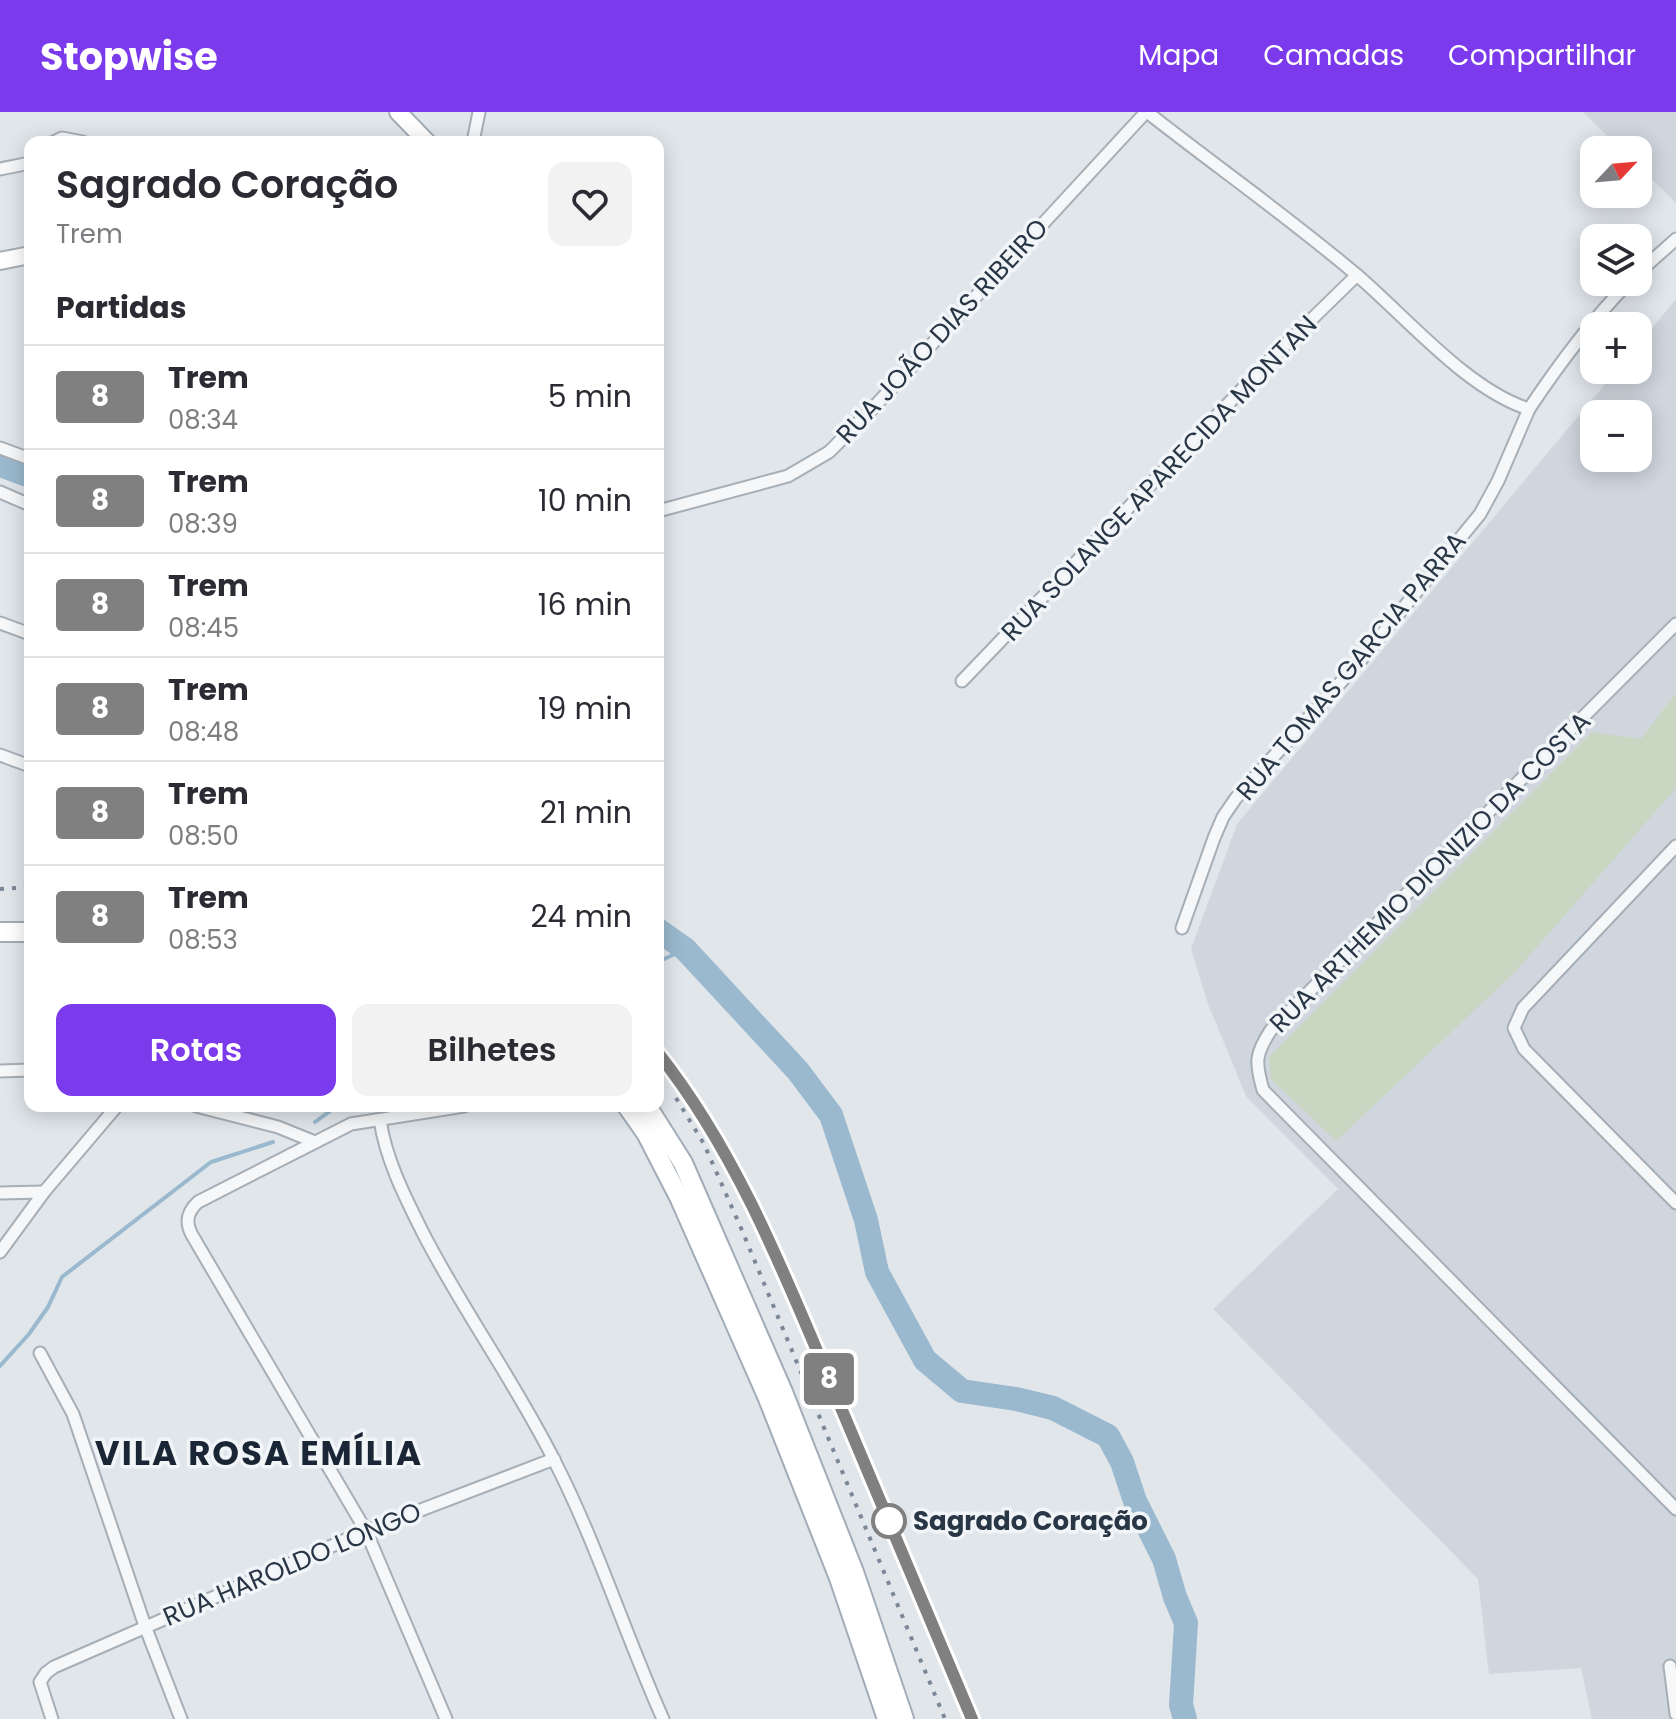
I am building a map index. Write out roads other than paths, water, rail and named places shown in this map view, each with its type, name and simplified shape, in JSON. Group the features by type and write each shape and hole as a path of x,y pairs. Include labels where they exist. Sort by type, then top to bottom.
{"main road":[{"path":"398,112 421,136"},
{"path":"0,261 24,256"},
{"path":"0,932 24,932"},
{"path":"0,943 24,943"},
{"path":"631,1112 646,1133 680,1199 767,1396 839,1578 887,1718"},
{"path":"643,1112 680,1156"},
{"path":"651,1112 680,1156 783,1392 854,1572 904,1719"}],"street":[{"path":"474,136 479,112"},
{"path":"1147,112 1357,275 1481,386 1503,400 1529,409"},
{"name":"RUA JOÃO DIAS RIBEIRO","path":"664,509 788,476 829,452 1147,112"},
{"path":"0,169 24,164"},
{"path":"1652,260 1676,239"},
{"name":"RUA SOLANGE APARECIDA MONTAN","path":"962,681 1274,356 1357,275"},
{"name":"RUA TOMAS GARCIA PARRA","path":"1182,928 1223,817 1236,798 1360,661 1480,514 1529,409 1559,364 1616,296"},
{"path":"0,448 24,457"},
{"path":"0,492 24,502"},
{"path":"0,623 24,632"},
{"name":"RUA ARTHEMIO DIONIZIO DA COSTA","path":"1676,624 1271,1030 1259,1047 1256,1067 1263,1090 1676,1509"},
{"path":"0,755 24,764"},
{"path":"1676,846 1523,1008 1514,1028 1524,1049 1676,1203"},
{"path":"0,1071 24,1070"},
{"path":"0,1252 44,1192 112,1112"},
{"path":"219,1112 278,1127 315,1142"},
{"path":"428,1112 351,1124 193,1207 187,1222 366,1531 446,1719"},
{"path":"380,1120 383,1141 418,1224 451,1287 509,1376 584,1521 661,1719"},
{"path":"0,1193 44,1192"},
{"path":"40,1353 73,1414 145,1626 181,1719"},
{"name":"RUA HAROLDO LONGO","path":"52,1719 40,1682 54,1667 366,1531 554,1459"},
{"path":"1670,1666 1676,1714"}],"waterway":[{"path":"0,465 24,474"},
{"path":"664,934 685,949 798,1071 831,1115 866,1220 877,1272 925,1360 962,1391 1053,1408 1108,1436 1164,1559 1186,1623 1181,1705 1185,1719"},
{"path":"664,959 685,949"},
{"path":"315,1122 329,1112"},
{"path":"0,1366 48,1307 62,1277 211,1162 273,1142"}],"railway":[{"path":"0,889 24,887"},
{"path":"664,1061 711,1130 755,1212 813,1341 972,1719"},
{"path":"676,1098 704,1144 741,1228 945,1719"}],"train":[{"name":"8","path":"664,1061 739,1181 786,1278 972,1719"}],"place":[{"name":"Sagrado Coração","path":"889,1521"}],"district":[{"name":"VILA ROSA EMÍLIA","path":"259,1453"}]}
